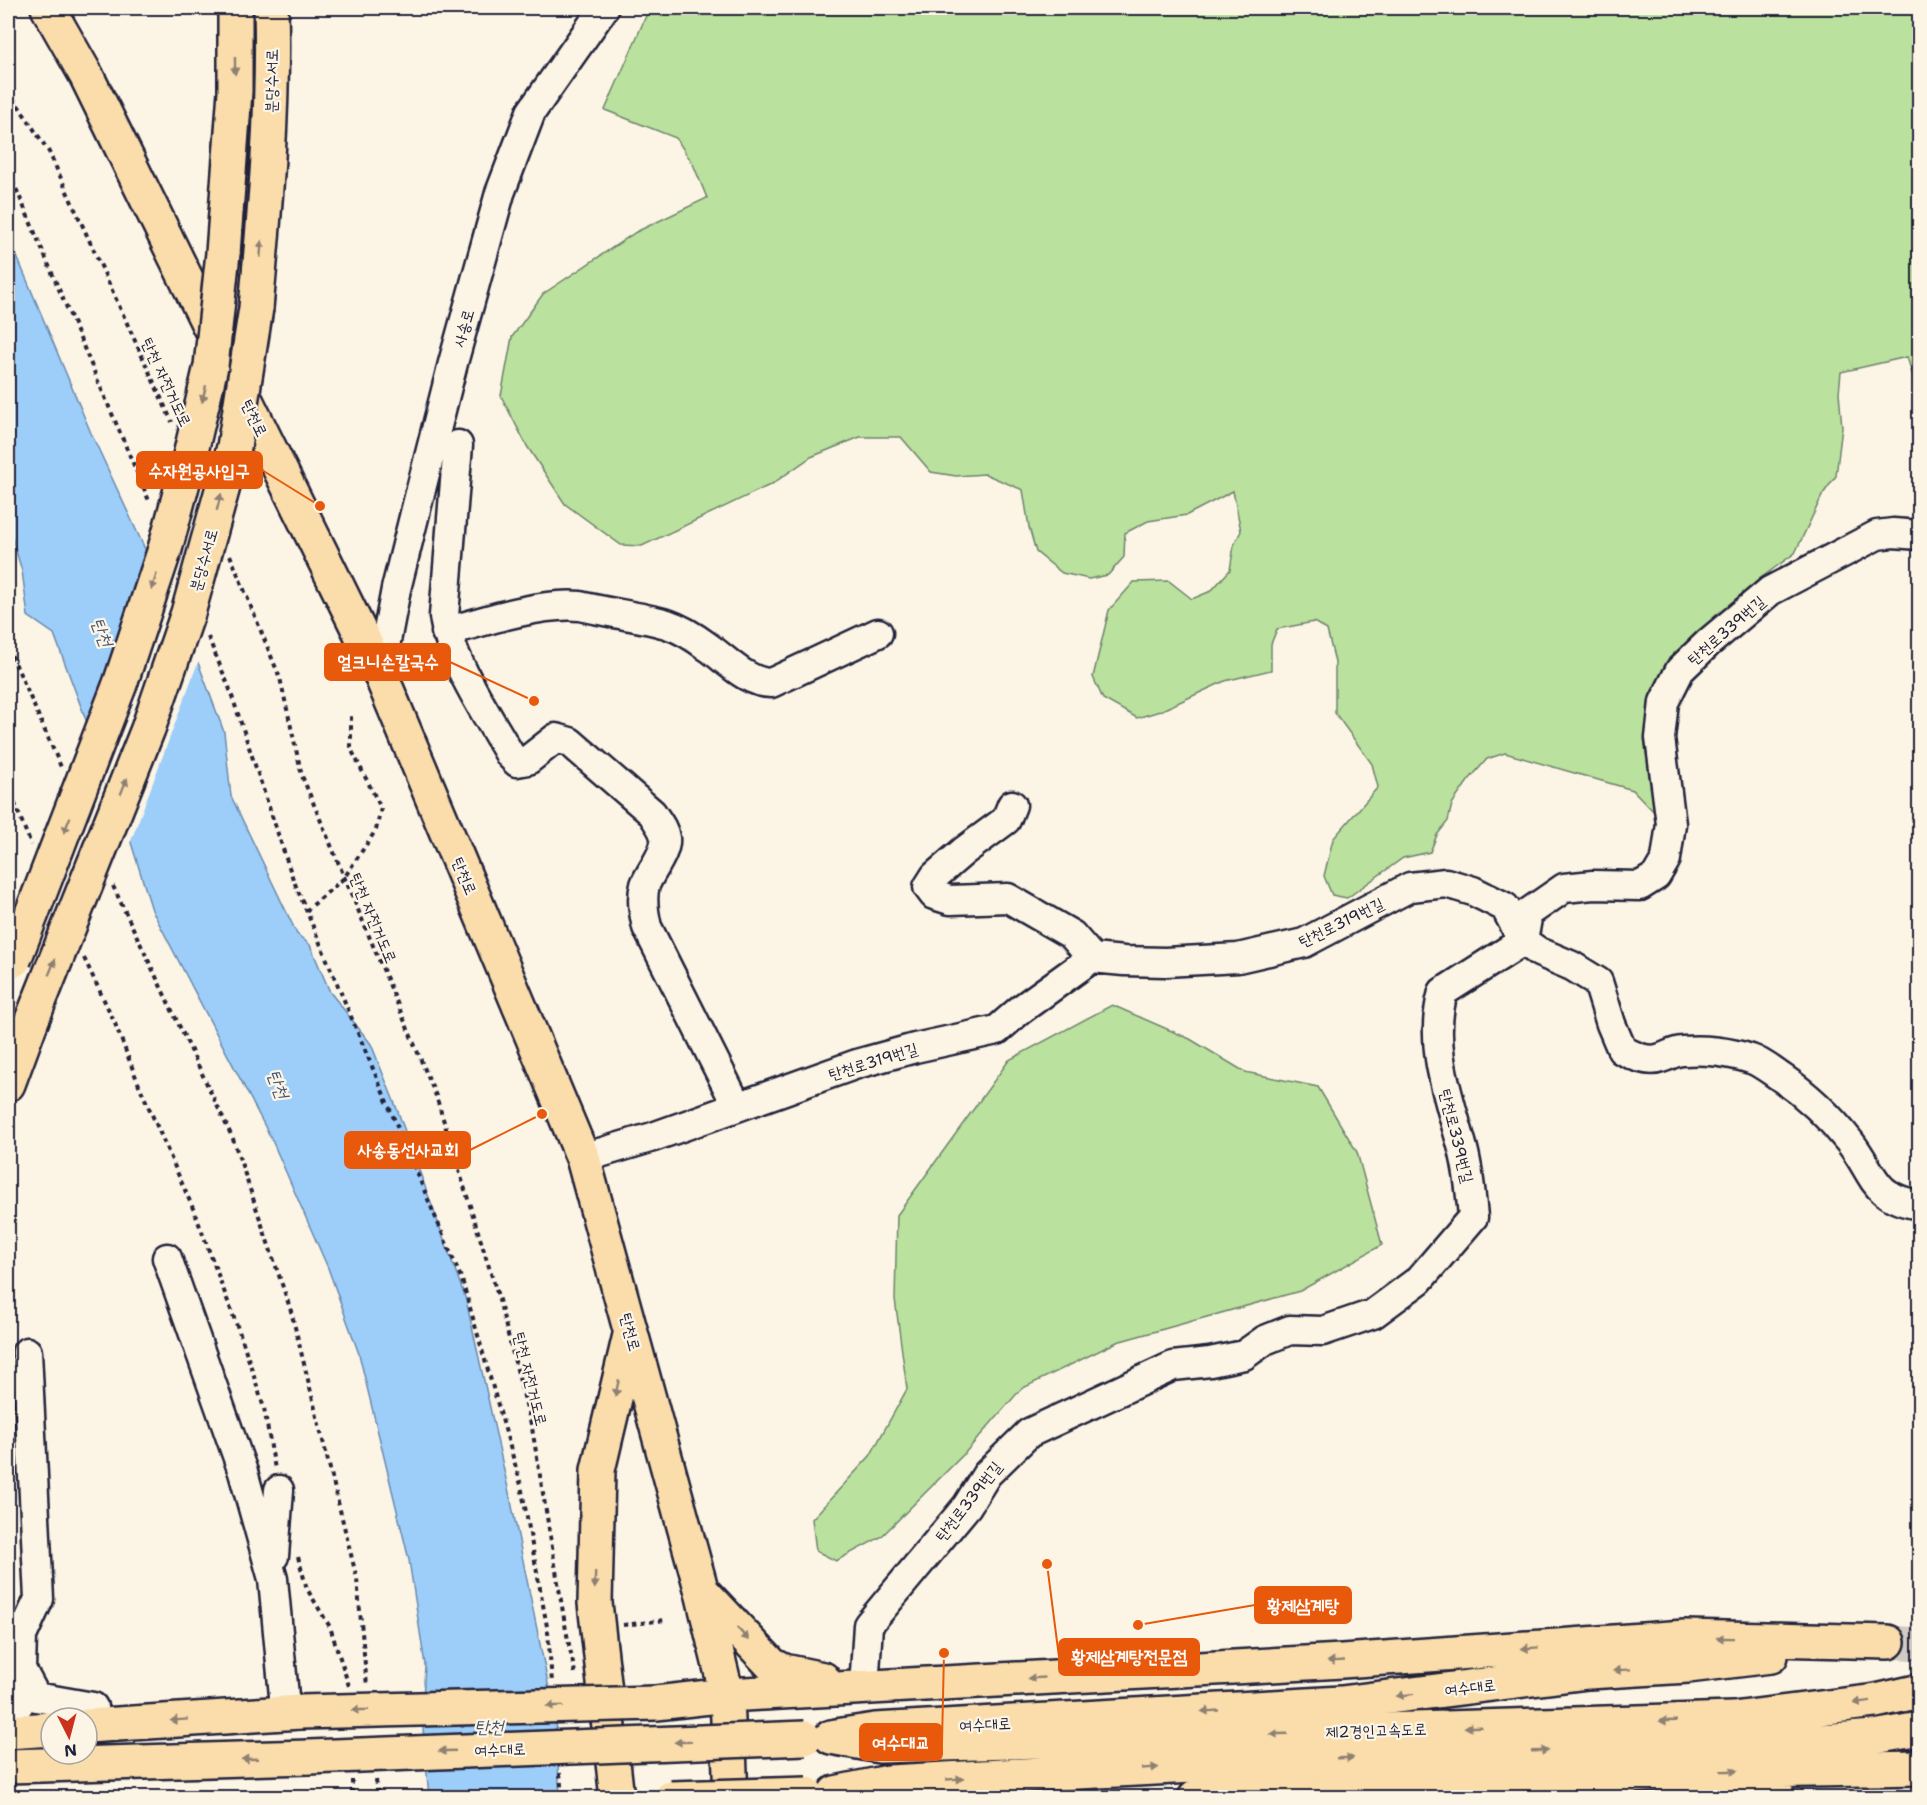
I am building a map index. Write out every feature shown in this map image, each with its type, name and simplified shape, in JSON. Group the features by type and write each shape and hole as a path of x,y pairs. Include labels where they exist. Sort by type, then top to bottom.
{"main road":[{"name":"탄천로","path":"48,8 86,75 380,673 583,1158 728,1695 731,1797"},
{"path":"11,968 120,684 165,549 211,366 223,253 235,91 235,8"},
{"name":"분당수서로","path":"8,1084 148,729 188,613 234,447 256,308 266,200 272,103 271,8"},
{"path":"617,1797 595,1603 598,1470 631,1331"},
{"path":"702,1592 772,1665 783,1671 864,1688"},
{"name":"여수대로","path":"8,1767 818,1737 875,1730 1341,1703 1588,1672 1688,1666 1888,1642 1685,1637 1330,1661 864,1688"},
{"path":"99,1725 292,1712 656,1703 728,1695 864,1688"},
{"name":"제2경인고속도로","path":"818,1737 880,1746 1733,1719 1876,1701 1920,1691"},
{"name":"제2경인고속도로","path":"834,1795 889,1782 1342,1758 1809,1742 1874,1737 1920,1729"},
{"path":"8,1732 39,1730"},
{"path":"1195,1797 1698,1772 1920,1768"},
{"path":"1703,1797 1920,1773"},
{"path":"671,1797 834,1795"}],"street":[{"name":"사송로","path":"380,673 396,589 416,509 500,193 531,112 604,8"},
{"path":"458,445 444,616 446,632 466,675 510,755 517,762 528,760 556,738 570,742 652,813 662,828 665,847 645,886 643,901 647,927 736,1106"},
{"name":"탄천로339번길","path":"864,1688 868,1625 967,1506 987,1474 1029,1434 1173,1366 1244,1356 1265,1340 1290,1330 1323,1331 1374,1314 1419,1280 1449,1248 1473,1218 1469,1176 1440,1067 1438,1011 1443,992 1523,941 1528,913 1564,888 1593,885 1640,886 1656,876 1666,859 1671,824 1660,738 1664,702 1680,670 1708,643 1770,591 1876,535 1893,533 1920,535"},
{"path":"446,632 495,617 567,605 580,606 668,625 708,646 761,683 771,683 878,633"},
{"path":"1012,805 1006,820 964,851 935,876 928,887 934,895 951,900 1008,898 1072,935 1092,958"},
{"name":"탄천로319번길","path":"583,1158 653,1137 857,1064 997,1029 1092,958 1165,962 1238,958 1304,944 1340,922 1391,898 1410,886 1446,883 1473,891 1505,907 1523,941"},
{"path":"1523,941 1539,952 1572,966 1598,982 1622,1050 1639,1058 1648,1059 1657,1059 1680,1051 1713,1051 1753,1059 1807,1097 1828,1118 1849,1141 1875,1184 1899,1202 1920,1205"},
{"path":"167,1258 243,1472 273,1579"},
{"path":"8,1709 19,1704 9,1691 21,1669 22,1636 39,1599 27,1352"},
{"path":"279,1490 273,1579 284,1696 292,1712"},
{"path":"21,1669 36,1697 87,1706"}],"path":[{"name":"탄천 자전거도로","path":"8,90 49,153 175,429"},
{"path":"8,173 155,513"},
{"name":"탄천 자전거도로","path":"226,545 280,678 302,776 436,1096 498,1296 532,1428 575,1676"},
{"path":"206,632 229,687 292,879 462,1280 521,1485 548,1632 553,1691"},
{"path":"8,647 62,770"},
{"path":"306,911 344,878 376,830 381,808 351,749 351,716"},
{"path":"8,786 33,849"},
{"path":"109,877 233,1139 291,1311 357,1579 368,1694"},
{"path":"83,957 114,1021 139,1085 186,1191 239,1331 264,1408 279,1490"},
{"path":"298,1556 307,1589 330,1627 350,1687"},
{"path":"621,1625 666,1620"},
{"path":"559,1762 562,1797"},
{"path":"352,1771 352,1797"},
{"path":"376,1774 378,1797"}],"green space":[{"path":"714,8 720,11 766,15 789,8 1919,8 1919,395 1907,357 1841,372 1839,393 1842,427 1836,476 1823,494 1795,553 1762,577 1687,643 1656,685 1650,712 1655,813 1633,790 1505,753 1487,759 1468,781 1452,804 1448,821 1437,835 1430,852 1403,858 1347,898 1332,895 1324,876 1333,839 1378,787 1372,764 1335,713 1335,662 1327,630 1314,622 1277,629 1271,644 1271,670 1225,681 1160,711 1137,718 1103,699 1093,677 1109,610 1134,582 1169,581 1192,599 1211,591 1230,570 1234,545 1241,531 1233,491 1187,515 1148,521 1125,533 1124,557 1108,575 1089,579 1062,573 1036,552 1023,490 985,474 956,476 931,472 901,437 860,437 811,457 772,484 642,546 621,545 565,504 527,446 501,396 512,337 543,294 636,232 707,198 693,164 676,138 605,110 649,9"},
{"path":"1112,1005 1190,1039 1245,1072 1318,1087 1357,1152 1382,1245 1300,1291 1117,1342 1021,1389 964,1454 881,1537 836,1561 816,1551 812,1519 870,1456 907,1389 895,1299 897,1215 1009,1060"}],"water":[{"name":"탄천","path":"8,235 91,433 199,665 224,732 231,796 297,934 310,945 330,992 371,1044 466,1300 512,1506 555,1718 560,1797 429,1797 422,1717 425,1665 409,1560 359,1354 328,1268 271,1138 152,910 128,833 54,634 28,616 22,571 8,525"}],"pier":[{"path":"147,542 200,657 129,846 86,729 123,622"}],"tunnel":[{"path":"1888,1642 1920,1644"}],"place":[{"name":"수자원공사입구","path":"320,506"},
{"name":"얼크니손칼국수","path":"534,701"},
{"name":"사송동선사교회","path":"542,1114"},
{"name":"황제삼계탕전문점","path":"1047,1564"},
{"name":"황제삼계탕","path":"1138,1625"},
{"name":"여수대교","path":"944,1653"}]}
